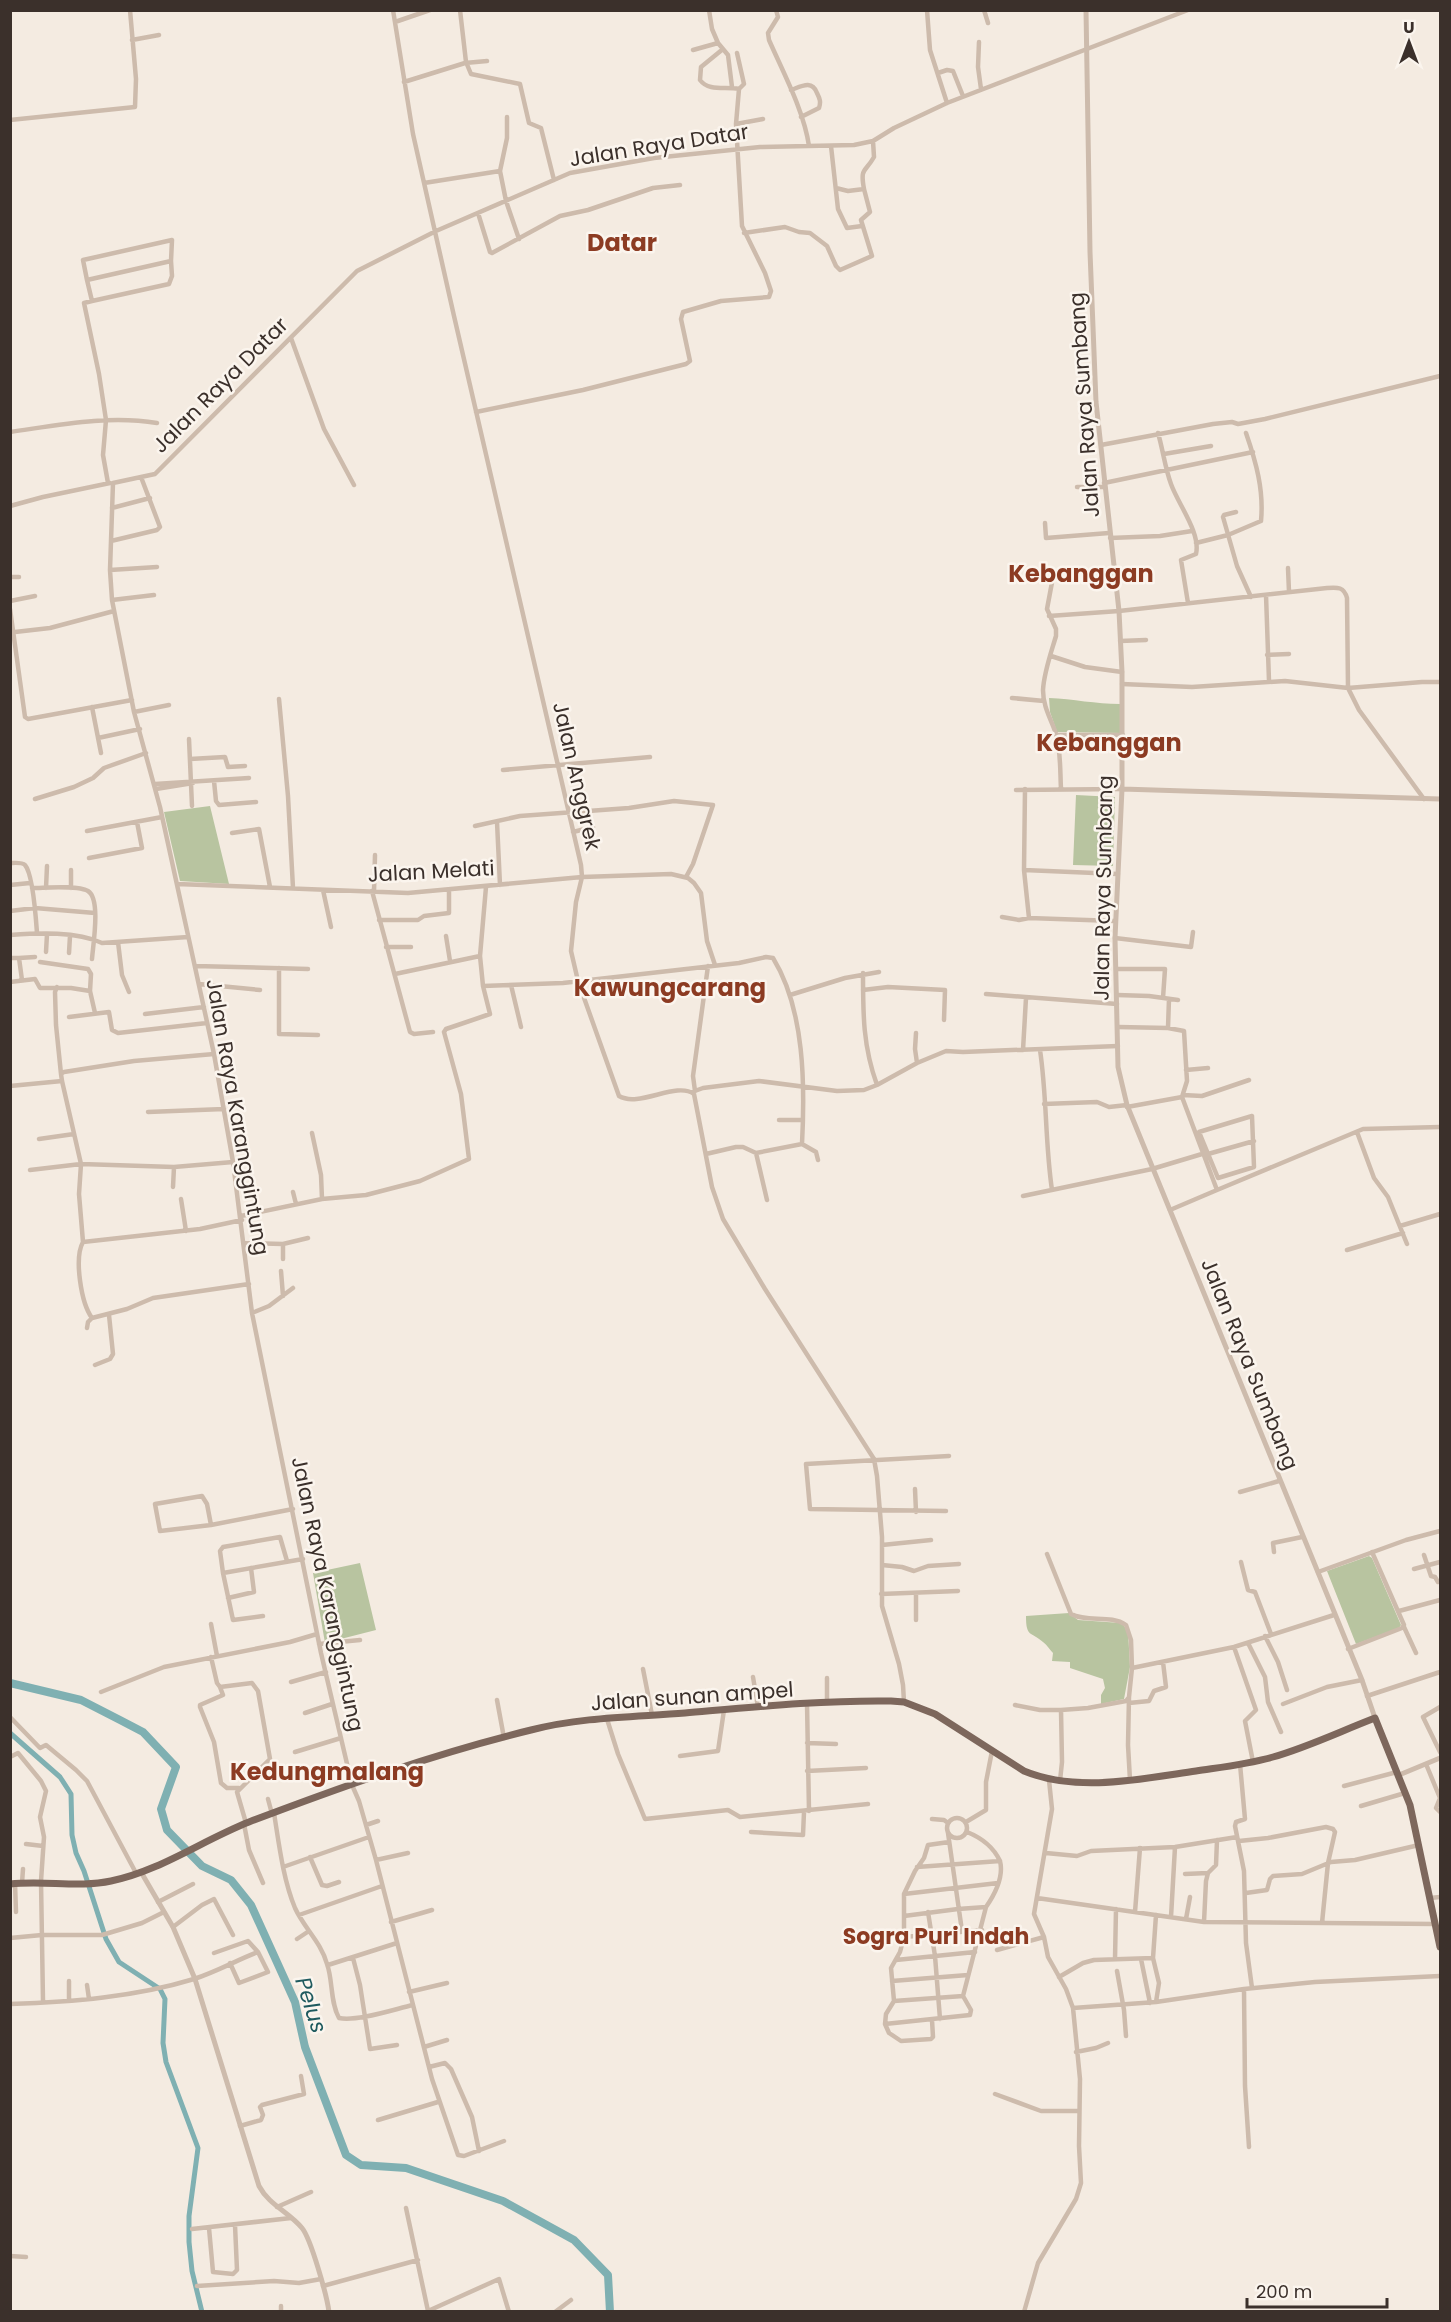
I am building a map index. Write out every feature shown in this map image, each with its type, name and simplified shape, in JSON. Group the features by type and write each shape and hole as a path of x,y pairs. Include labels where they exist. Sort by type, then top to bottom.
{"main road":[{"name":"Jalan sunan ampel","path":"16,1883 110,1881 178,1857 288,1804 552,1725 807,1703 904,1702 935,1714 1036,1776 1049,1780 1082,1782 1130,1780 1253,1762 1309,1745 1376,1718"},
{"path":"1376,1718 1410,1805 1440,1947"}],"street":[{"path":"10,120 135,107 136,80 130,10"},
{"name":"Jalan Anggrek","path":"393,10 413,134 559,764 582,877 571,934 571,951 578,981 619,1096 631,1100 661,1094 693,1092"},
{"path":"395,22 430,10"},
{"path":"460,10 466,62 471,74 520,84 529,123 541,128 554,180"},
{"path":"709,10 712,29 718,43 728,55 732,87"},
{"path":"776,10 778,20 770,29 769,40 791,90 809,146"},
{"path":"927,10 930,50 947,103"},
{"path":"984,10 988,23"},
{"name":"Jalan Raya Sumbang","path":"1086,10 1090,252 1096,402 1119,611 1122,672 1122,789 1114,938 1118,1067 1127,1106 1376,1718"},
{"name":"Jalan Raya Datar","path":"141,477 155,474 357,271 436,231 570,173 632,162 736,149 782,145 854,145 873,141 894,128 963,96 1186,11"},
{"path":"132,40 159,35"},
{"path":"979,42 978,67 981,89"},
{"path":"693,50 718,43"},
{"path":"723,49 701,67 700,80 706,86 739,88"},
{"path":"477,412 583,390 686,364 690,361 681,319 683,312 721,302 763,298 770,295 765,273 742,226 736,124 739,88 744,84 737,53"},
{"path":"404,82 466,62 487,61"},
{"path":"729,67 739,65"},
{"path":"938,73 953,71 963,96"},
{"path":"791,90 811,85 819,97 819,108 801,117"},
{"path":"507,117 507,138 500,171 506,201 519,239"},
{"path":"736,124 763,119"},
{"path":"744,233 785,226 799,232 810,233 827,246 840,270 871,257 861,219 870,212 864,189 863,169 874,157 873,141"},
{"path":"831,146 838,209 844,226 849,229 862,226"},
{"path":"424,183 500,171"},
{"path":"478,213 490,253 560,216 588,210 653,188 680,184"},
{"path":"836,188 848,191 864,189"},
{"path":"172,240 172,276 169,284 92,301 87,280 83,260 172,240"},
{"path":"87,280 171,261"},
{"name":"Jalan Raya Karanggintung","path":"92,301 84,303 106,420 103,455 110,483 112,508 110,570 112,600 134,711 155,786 214,1054 233,1162 252,1312 319,1644 352,1785 376,1860 438,2102 459,2156 479,2151"},
{"path":"291,338 324,429 354,485"},
{"path":"1101,446 1158,433 1221,423 1238,424 1313,409 1440,376"},
{"path":"10,432 106,420 157,423"},
{"path":"1158,433 1172,487 1186,514 1196,543 1196,554 1182,560 1188,603"},
{"path":"1196,543 1228,535 1261,520 1260,480 1246,433"},
{"path":"1164,454 1210,446"},
{"path":"1077,488 1104,485 1167,469 1253,452"},
{"path":"10,506 141,477 160,524 159,528 111,541"},
{"path":"112,508 150,498"},
{"path":"1236,512 1223,516 1238,566 1251,597"},
{"path":"1045,523 1046,538 1110,535 1160,536 1192,531"},
{"path":"110,570 157,567"},
{"path":"1288,568 1289,592"},
{"path":"10,578 19,577"},
{"path":"1053,578 1047,609 1056,629 1045,676 1044,701 1056,735 1061,789"},
{"path":"1049,616 1119,611 1338,587 1345,591 1347,598 1348,688 1359,710 1424,799"},
{"path":"112,600 154,595"},
{"path":"1266,595 1269,681"},
{"path":"10,601 35,596"},
{"path":"10,609 25,717 28,719 132,700"},
{"path":"15,632 50,628 114,611"},
{"path":"1120,641 1146,640"},
{"path":"1267,655 1289,654"},
{"path":"1051,656 1085,667 1122,672"},
{"path":"1122,684 1192,687 1269,681 1348,688 1440,682"},
{"path":"1012,698 1044,701"},
{"path":"279,699 288,796 293,888"},
{"path":"134,711 169,705"},
{"path":"92,707 101,753"},
{"path":"98,738 140,729"},
{"path":"1056,735 1123,735"},
{"path":"189,739 193,782 192,806"},
{"path":"35,800 93,778 104,768 146,753"},
{"path":"503,770 650,757"},
{"path":"190,759 225,758 228,767 245,765"},
{"path":"155,786 249,778"},
{"path":"214,781 216,801 219,805 256,802"},
{"path":"1025,789 1024,870 1029,918"},
{"path":"1016,790 1122,789 1440,799"},
{"path":"475,826 520,816 629,808 674,801 713,805 688,878 702,896 707,941 715,965"},
{"path":"87,831 162,817"},
{"path":"89,858 142,848 137,822"},
{"path":"497,822 500,885"},
{"path":"573,832 593,826"},
{"path":"232,832 260,829 270,888"},
{"path":"375,855 373,892 410,1032 414,1035 433,1032"},
{"path":"10,863 24,863 31,885 37,933"},
{"path":"46,888 47,866"},
{"path":"70,888 71,870"},
{"path":"1024,870 1118,874"},
{"name":"Jalan Melati","path":"177,884 408,892 656,873 688,878"},
{"path":"10,885 70,888 90,893 94,898 95,913 92,959"},
{"path":"83,1242 186,1231 296,1204 366,1195 420,1181 470,1159 461,1094 444,1032 446,1029 489,1014 480,956 486,887"},
{"path":"324,890 331,927"},
{"path":"379,920 418,920 422,916 449,913 449,890"},
{"path":"10,911 35,908 95,913"},
{"path":"1002,917 1019,920 1029,918 1115,921"},
{"path":"1114,938 1191,947 1193,932"},
{"path":"10,935 37,933 93,938 102,943 188,937"},
{"path":"46,952 47,934"},
{"path":"69,953 70,936"},
{"path":"446,936 450,961"},
{"path":"118,942 122,975 129,992"},
{"path":"386,947 411,948"},
{"path":"395,974 480,956"},
{"path":"10,958 35,957"},
{"path":"19,958 22,980"},
{"path":"483,986 578,981 771,958 778,967 790,995 803,1060 805,1086 802,1144"},
{"path":"40,963 88,969 91,974 90,991 95,1013"},
{"path":"195,966 308,969"},
{"path":"708,966 693,1076 693,1092 696,1097 713,1190 723,1219 875,1461 882,1545 881,1594 884,1620 901,1673 904,1702"},
{"path":"279,968 279,1034 318,1035"},
{"path":"1116,969 1165,969 1167,1028"},
{"path":"790,995 863,974 879,972"},
{"path":"863,974 864,1032 868,1060 877,1085"},
{"path":"10,982 37,980 40,988 57,987 90,991"},
{"path":"199,984 260,990"},
{"path":"511,985 520,1028"},
{"path":"57,987 55,992 56,1025 61,1074 81,1164 79,1194 83,1242 79,1252 83,1301 92,1318"},
{"path":"863,990 888,987 945,990 944,1020"},
{"path":"986,994 1117,1004"},
{"path":"1117,995 1178,1000"},
{"path":"1023,1050 1026,998"},
{"path":"145,1014 204,1007"},
{"path":"69,1017 109,1012 112,1030 118,1033 207,1023"},
{"path":"1118,1027 1184,1030 1187,1081 1183,1096 1217,1190"},
{"path":"916,1033 917,1063"},
{"path":"693,1092 759,1080 850,1092 877,1085 917,1063 946,1051 1118,1046"},
{"path":"1040,1050 1044,1074 1044,1104 1052,1190"},
{"path":"61,1074 134,1061 214,1054"},
{"path":"1186,1070 1208,1068"},
{"path":"1044,1104 1096,1102 1109,1107 1127,1106 1183,1096 1202,1096 1250,1080"},
{"path":"10,1086 62,1081"},
{"path":"148,1112 224,1109"},
{"path":"1252,1116 1254,1167 1218,1178 1205,1154 1199,1132 1252,1116"},
{"path":"779,1120 803,1120"},
{"path":"1170,1210 1369,1128 1440,1127"},
{"path":"1357,1132 1374,1178 1388,1197 1407,1244"},
{"path":"312,1133 321,1175 322,1199"},
{"path":"39,1139 74,1134"},
{"path":"1023,1196 1152,1169 1254,1142"},
{"path":"706,1154 736,1147 743,1147 756,1154 802,1144 816,1152 818,1160"},
{"path":"756,1154 767,1200"},
{"path":"30,1170 81,1164 174,1167 233,1162"},
{"path":"173,1187 174,1167"},
{"path":"1243,1170 1246,1178"},
{"path":"293,1192 296,1204"},
{"path":"181,1199 186,1231"},
{"path":"1400,1226 1440,1214"},
{"path":"1347,1250 1403,1233"},
{"path":"244,1242 283,1244 308,1238"},
{"path":"283,1244 284,1259"},
{"path":"281,1271 283,1296"},
{"path":"87,1328 87,1322 92,1318 109,1315 153,1298 249,1284"},
{"path":"252,1312 269,1306 293,1288"},
{"path":"95,1365 110,1359 113,1354 109,1315"},
{"path":"946,1511 813,1509 809,1506 806,1464 949,1456"},
{"path":"1240,1492 1279,1480"},
{"path":"915,1489 916,1512"},
{"path":"210,1525 207,1504 202,1496 155,1504 160,1531 210,1525 293,1509"},
{"path":"1317,1572 1440,1531"},
{"path":"263,1616 234,1621 232,1618 223,1573 221,1548 280,1537 287,1562"},
{"path":"1274,1552 1274,1543 1302,1537"},
{"path":"882,1545 931,1540"},
{"path":"1372,1552 1416,1653"},
{"path":"1047,1554 1071,1614 1082,1618 1116,1620 1126,1625 1131,1641 1132,1668 1128,1745 1130,1780"},
{"path":"1424,1555 1431,1576 1435,1577 1438,1582"},
{"path":"223,1573 303,1559"},
{"path":"1241,1562 1248,1590 1255,1592 1287,1690"},
{"path":"1414,1569 1440,1562"},
{"path":"882,1565 917,1571 928,1566 959,1564"},
{"path":"228,1598 254,1592 251,1568"},
{"path":"881,1594 958,1591"},
{"path":"916,1593 916,1620"},
{"path":"1399,1611 1440,1600"},
{"path":"1132,1668 1234,1647 1334,1615"},
{"path":"211,1624 218,1656"},
{"path":"1348,1649 1404,1626"},
{"path":"101,1692 153,1670 290,1642 317,1634"},
{"path":"319,1644 360,1640"},
{"path":"1248,1643 1265,1677 1268,1702 1281,1732"},
{"path":"1234,1647 1256,1710 1245,1721 1253,1762"},
{"path":"211,1657 217,1683 223,1695 201,1707 214,1742 221,1783 227,1788 239,1788"},
{"path":"1015,1705 1040,1710 1060,1710 1121,1703 1129,1700 1149,1701 1154,1691 1166,1687 1163,1662"},
{"path":"643,1669 652,1715"},
{"path":"291,1682 326,1672"},
{"path":"1368,1696 1440,1672"},
{"path":"753,1677 758,1707"},
{"path":"827,1678 827,1702"},
{"path":"1283,1704 1307,1693 1362,1680"},
{"path":"220,1687 246,1682 252,1683 258,1691 270,1759 258,1773 239,1788 237,1796 249,1850 263,1883"},
{"path":"497,1700 504,1738"},
{"path":"751,1832 803,1835 807,1811 807,1703"},
{"path":"305,1713 332,1704"},
{"path":"1440,1707 1425,1715 1423,1719 1440,1752"},
{"path":"680,1756 718,1751 726,1710"},
{"path":"1060,1710 1062,1762 1060,1781"},
{"path":"10,1717 40,1748 46,1745 85,1780 173,1927 195,1978 259,2186 277,2208 304,2230 321,2279 329,2312"},
{"path":"607,1719 618,1754 645,1819 728,1810 740,1817 868,1804"},
{"path":"295,1752 341,1738"},
{"path":"807,1743 836,1744"},
{"path":"966,1822 986,1810 986,1782 991,1750"},
{"path":"10,1757 18,1753 41,1781 46,1791 40,1817 44,1837 41,1881 43,2001"},
{"path":"1344,1786 1398,1774 1440,1758"},
{"path":"1240,1764 1245,1819 1235,1823 1246,1893 1248,1963 1252,1988"},
{"path":"1426,1764 1440,1798 1436,1808 1440,1812"},
{"path":"807,1771 866,1768"},
{"path":"1024,2312 1038,2263 1079,2192 1081,2183 1080,2079 1073,2008 1048,1957 1044,1937 1034,1914 1052,1809 1049,1780"},
{"path":"1361,1806 1405,1793"},
{"path":"268,1799 273,1813 283,1867 299,1915 321,1946 328,1965 339,2018 364,2016 413,2005"},
{"path":"948,1823 956,1818 966,1822"},
{"path":"932,1819 944,1820 948,1823"},
{"path":"366,1825 378,1821"},
{"path":"948,1833 956,1839 963,1837 967,1832 966,1822"},
{"path":"948,1823 962,1931"},
{"path":"1046,1853 1077,1856 1091,1851 1175,1846 1329,1827 1335,1832 1328,1863 1322,1923"},
{"path":"885,2024 972,2014 963,1996 986,1907 1001,1876 1000,1861 990,1846 983,1839 967,1832"},
{"path":"283,1867 369,1837"},
{"path":"1204,1922 1208,1873 1216,1865 1217,1840"},
{"path":"932,2020 933,2037 924,2040 901,2041 889,2033 885,2024 886,2014 894,2001 891,1968 904,1937 904,1894 924,1858 928,1845 949,1842"},
{"path":"26,1844 43,1846"},
{"path":"1246,1893 1267,1890 1273,1876 1302,1874 1328,1863 1355,1860 1419,1845"},
{"path":"1171,1917 1175,1846"},
{"path":"1135,1912 1140,1848"},
{"path":"376,1860 408,1853"},
{"path":"310,1857 322,1885 339,1882"},
{"path":"917,1867 1000,1861"},
{"path":"16,1912 16,1883 23,1869"},
{"path":"1185,1874 1208,1873"},
{"path":"904,1894 998,1883"},
{"path":"158,1902 193,1884"},
{"path":"299,1915 382,1886"},
{"path":"1186,1919 1190,1897"},
{"path":"1430,1898 1440,1897"},
{"path":"1037,1898 1204,1922 1435,1924"},
{"path":"173,1927 202,1905 214,1899 233,1935"},
{"path":"904,1916 986,1907"},
{"path":"1115,1959 1116,1909"},
{"path":"391,1922 432,1910"},
{"path":"10,1938 42,1935 102,1935 142,1923 164,1912"},
{"path":"928,1912 935,1956 940,2019"},
{"path":"1153,2002 1159,1983 1153,1958 1156,1915"},
{"path":"297,1940 309,1930"},
{"path":"904,1937 981,1930"},
{"path":"997,1950 1044,1937"},
{"path":"214,1953 248,1941 258,1952 268,1970 267,1974 239,1983 230,1963"},
{"path":"328,1965 397,1943"},
{"path":"10,2004 89,1999 159,1987 195,1978 258,1952"},
{"path":"896,1960 975,1952"},
{"path":"354,1958 370,2049 397,2046"},
{"path":"1059,1977 1087,1961 1153,1958"},
{"path":"1142,1959 1153,2002"},
{"path":"1117,1971 1126,2036"},
{"path":"892,1981 968,1976"},
{"path":"1073,2008 1153,2002 1252,1988 1440,1976"},
{"path":"69,1981 69,2001"},
{"path":"409,1992 447,1983"},
{"path":"87,1985 89,1999"},
{"path":"1244,1989 1245,2086 1249,2147"},
{"path":"894,2001 963,1996"},
{"path":"424,2047 447,2040"},
{"path":"1076,2052 1108,2043"},
{"path":"429,2067 445,2063 451,2069 472,2117 479,2151 504,2141"},
{"path":"240,2126 261,2120 263,2115 260,2107 262,2105 304,2094 301,2076"},
{"path":"995,2094 1041,2111 1079,2111"},
{"path":"378,2120 438,2102"},
{"path":"277,2208 311,2192"},
{"path":"406,2208 428,2311 499,2279 509,2312"},
{"path":"192,2229 291,2218"},
{"path":"209,2228 213,2272 233,2274 237,2270 236,2224"},
{"path":"10,2256 26,2257"},
{"path":"323,2286 418,2260"},
{"path":"197,2286 274,2281 299,2283 321,2279"},
{"path":"555,2312 571,2300"}],"green space":[{"path":"1049,698 1120,704 1120,733 1057,732 1050,712"},
{"path":"1076,795 1115,797 1113,866 1073,865"},
{"path":"210,806 229,884 180,881 164,812"},
{"path":"1369,1556 1372,1558 1401,1625 1399,1628 1356,1644 1327,1571"},
{"path":"360,1563 376,1630 325,1643 313,1573"},
{"path":"1069,1613 1078,1620 1121,1623 1128,1630 1130,1667 1124,1699 1101,1704 1101,1695 1105,1688 1103,1679 1070,1668 1070,1662 1052,1661 1053,1653 1028,1631 1026,1616"}],"waterway":[{"name":"Pelus","path":"10,1683 81,1700 143,1732 176,1767 161,1809 167,1830 202,1866 231,1880 251,1905 295,2002 305,2047 346,2155 361,2165 406,2168 503,2201 574,2240 608,2275 610,2312"},
{"path":"10,1733 60,1777 71,1794 72,1835 76,1853 106,1939 119,1962 160,1989 165,1999 163,2043 166,2062 198,2148 189,2216 189,2242 192,2271 202,2312"}],"district":[{"name":"Datar","path":"622,242"},
{"name":"Kebanggan","path":"1081,573"},
{"name":"Kebanggan","path":"1109,742"},
{"name":"Kawungcarang","path":"670,987"},
{"name":"Kedungmalang","path":"327,1771"},
{"name":"Sogra Puri Indah","path":"936,1936"}]}
